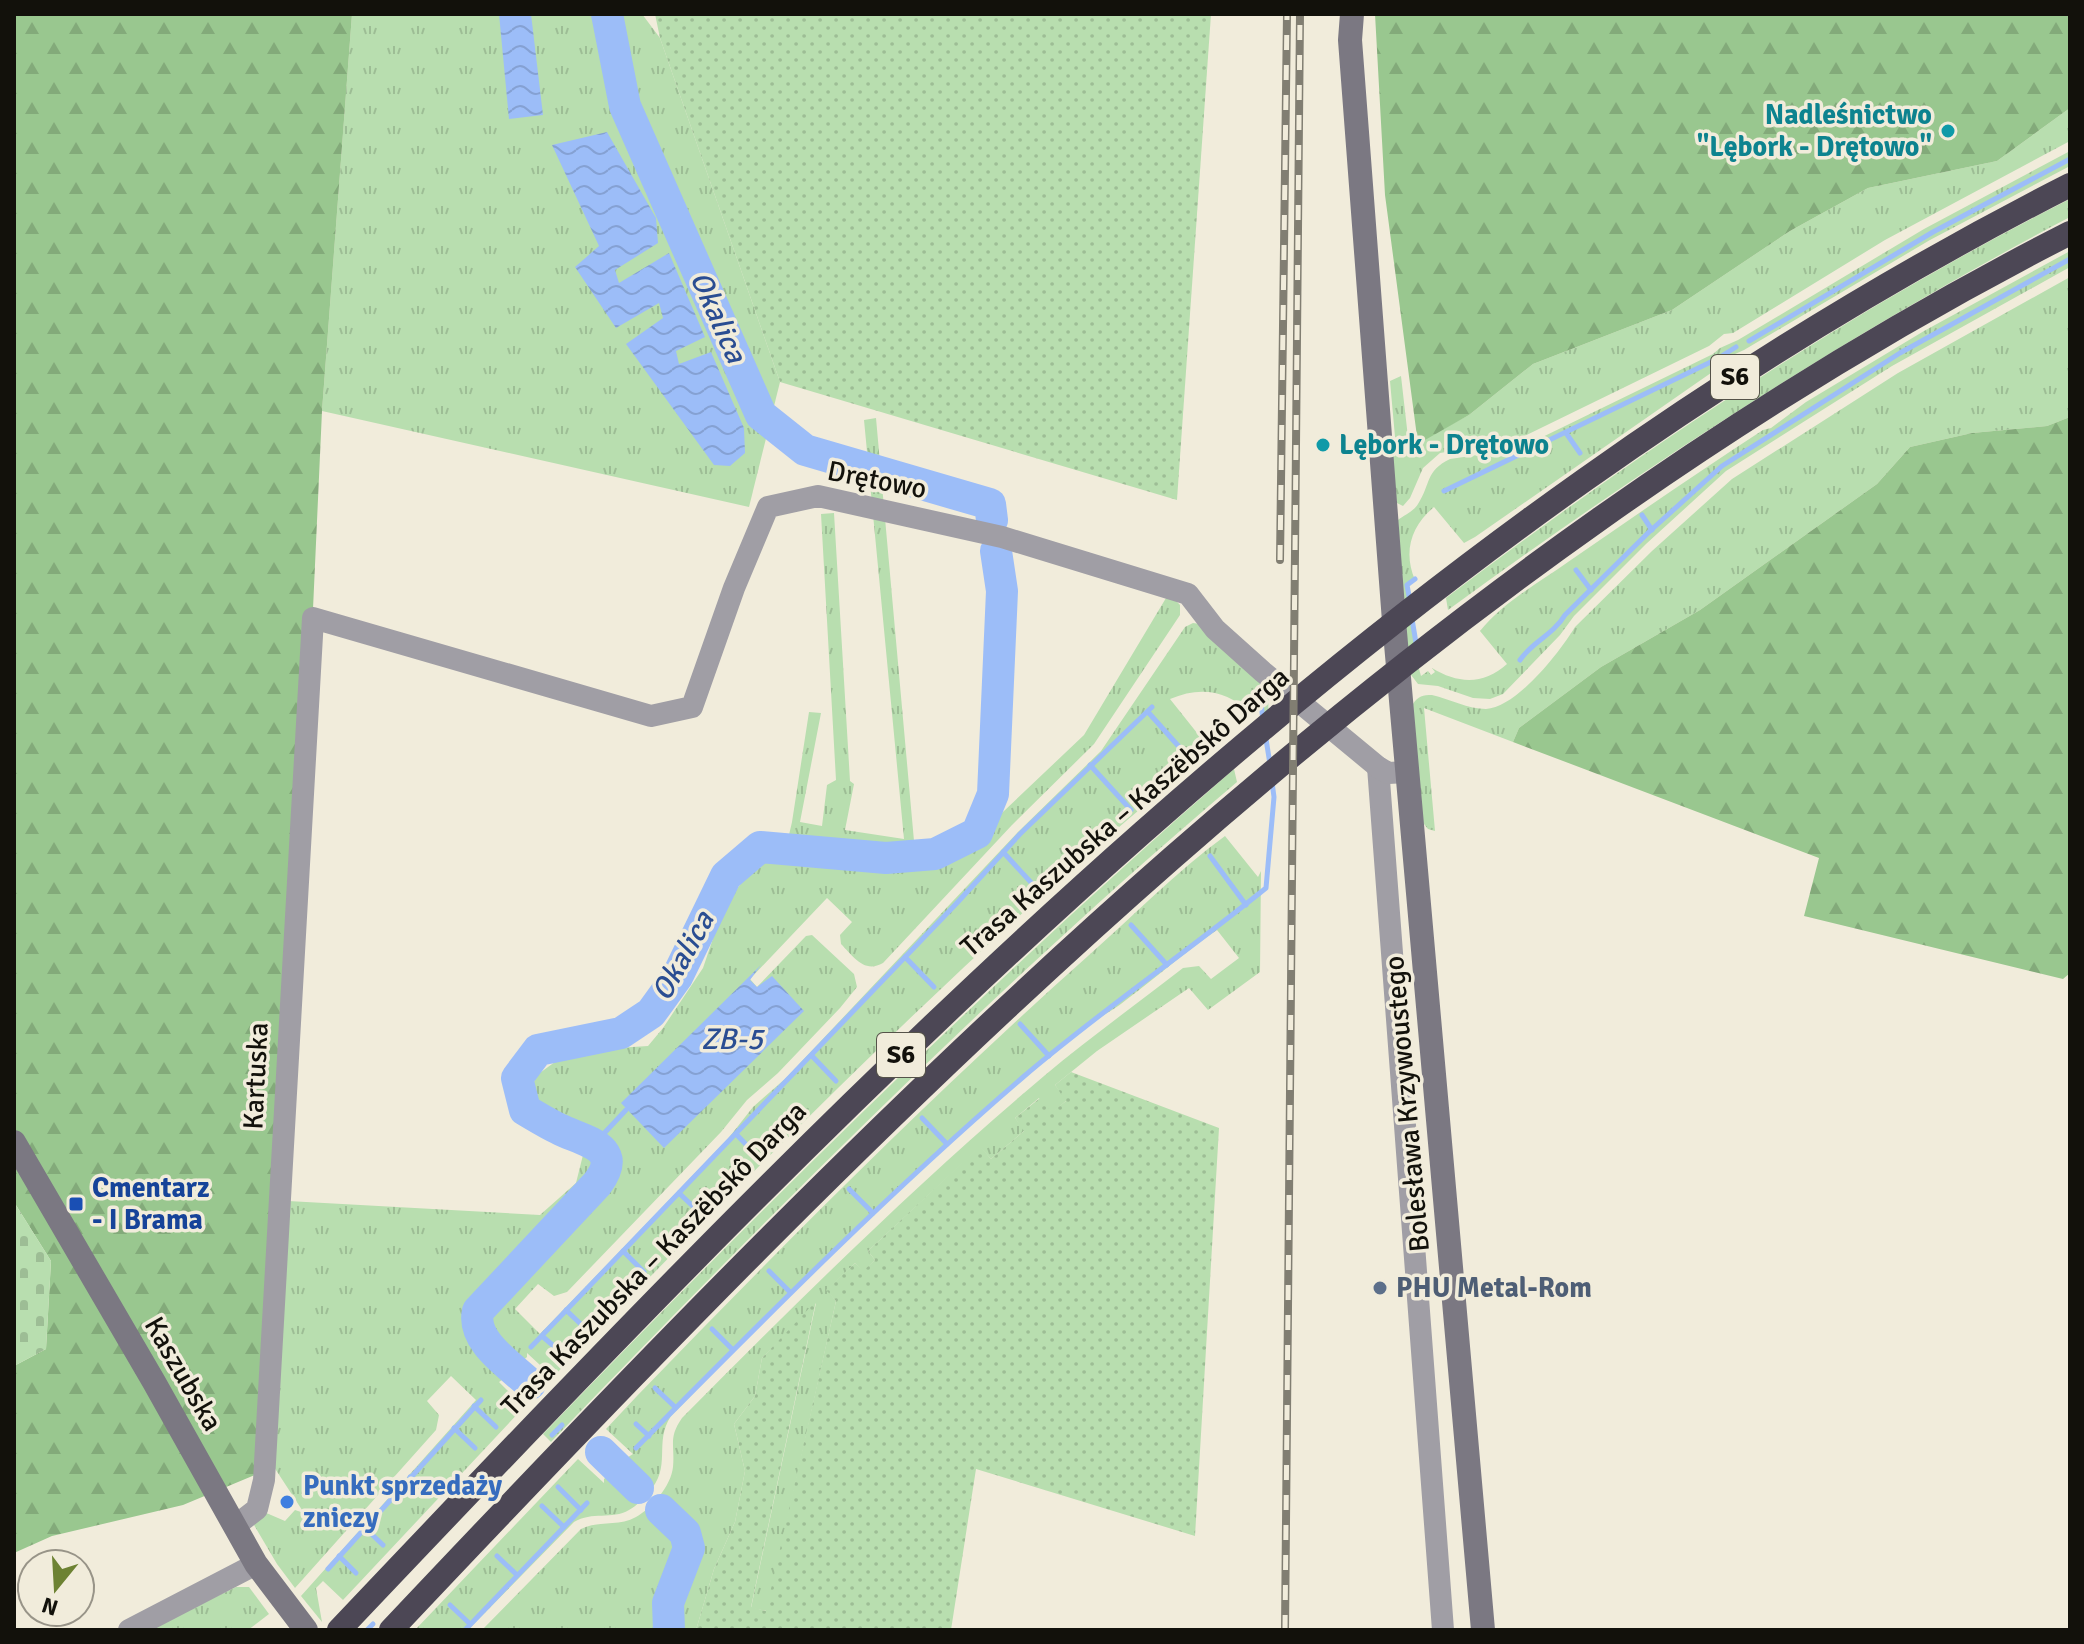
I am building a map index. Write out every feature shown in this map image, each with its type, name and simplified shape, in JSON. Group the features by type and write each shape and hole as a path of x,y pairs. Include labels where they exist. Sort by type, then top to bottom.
{"highway":[{"name":"Trasa Kaszubska – Kaszëbskô Darga","path":"339,1630 554,1403 800,1153 1107,862 1256,732 1419,600 1542,509 1743,372 1869,294 2000,220 2070,185"},
{"name":"S6","path":"391,1630 579,1432 827,1180 1131,892 1263,781 1426,648 1565,541 1751,417 1890,332 2070,233"}],"main road":[{"name":"Bolesława Krzywoustego","path":"1352,14 1351,52 1394,621 1483,1630"},
{"name":"Kaszubska","path":"14,1142 256,1564 306,1630"}],"street":[{"name":"Drętowo","path":"313,618 651,716 692,707 734,588 768,507 818,496 1002,537 1188,594 1215,629 1378,767"},
{"name":"Kartuska","path":"235,1526 257,1509 264,1480 313,618"},
{"path":"1378,767 1388,773 1408,772"},
{"path":"1378,767 1443,1630"},
{"path":"1418,1291 1453,1288"},
{"path":"129,1630 256,1564"}],"green space":[{"path":"14,14 352,14 322,411 274,1467 183,1505 52,1536 25,1548 16,1548 14,1553 14,1366 46,1349 51,1261 14,1202"},
{"path":"352,14 642,14 660,38 780,382 749,507 322,411"},
{"path":"655,14 1211,14 1177,500 780,382 660,38"},
{"path":"1375,14 2070,14 2070,108 1997,161 1868,188 1790,231 1672,310 1533,364 1469,415 1418,444 1385,195"},
{"path":"2070,108 2070,141 1885,240 1733,333 1724,334 1709,346 1514,441 1440,453 1423,468 1410,498 1403,506 1397,503 1389,449 1396,448 1390,381 1401,376 1409,446 1416,446 1469,415 1533,364 1672,310 1790,231 1868,188 1997,161"},
{"path":"2070,151 2070,166 1930,240 1726,358 1721,366 1475,537 1464,543 1434,507 1420,522 1411,540 1410,550 1415,580 1408,586 1419,669 1421,676 1428,671 1431,675 1435,672 1432,668 1451,677 1480,679 1507,664 1480,631 1499,611 1522,594 1806,402 1924,331 2070,251 2070,267 1892,366 1726,471 1574,616 1560,635 1503,694 1490,699 1473,698 1438,686 1418,684 1408,671 1398,520 1416,507 1436,468 1450,459 1518,449 1713,354 1924,229"},
{"path":"2070,199 2070,217 1909,307 1752,402 1598,504 1448,610 1446,598 1596,489 1749,385 1907,288"},
{"path":"2070,277 2070,417 2047,426 1972,433 1910,447 1877,484 1700,610 1601,667 1519,728 1513,742 1424,708 1435,831 1428,829 1420,819 1413,704 1417,699 1432,695 1486,709 1510,699 1548,664 1575,627 1652,551 1732,479 1898,373"},
{"path":"2070,417 2070,973 2063,979 1804,916 1819,858 1513,742 1519,728 1601,667 1700,610 1877,484 1910,447 1972,433 2047,426"},
{"path":"876,418 914,841 927,843 924,856 933,853 959,827 986,828 1084,735 1169,593 1180,605 1180,615 1094,744 1012,825 883,963 865,965 841,944 840,935 852,922 827,898 750,979 757,987 806,936 812,935 854,974 857,987 567,1292 554,1296 538,1284 515,1309 540,1334 727,1140 753,1107 786,1078 1018,832 1101,751 1185,627 1200,624 1269,683 1267,752 1260,706 1254,709 1251,706 1248,709 1250,713 1232,699 1213,692 1192,692 1170,699 1209,748 1201,757 1076,864 929,1000 739,1187 553,1377 527,1353 520,1363 532,1375 530,1384 522,1387 509,1375 499,1382 524,1407 343,1600 323,1581 316,1588 322,1622 301,1596 476,1400 451,1376 427,1401 439,1415 436,1430 295,1588 254,1525 264,1512 285,1521 295,1510 304,1513 274,1467 288,1201 540,1215 576,1183 585,1147 575,1141 580,1133 528,1095 537,1075 570,1051 648,1046 663,1028 703,968 724,906 757,862 785,852 809,712 821,713 800,822 822,826 827,785 836,780 821,514 834,513 850,781 854,784 845,830 904,839 864,420"},
{"path":"1234,769 1237,782 1059,939 886,1103 551,1442 543,1434 881,1094 1055,930"},
{"path":"1225,836 1258,877 1261,871 1260,972 1208,1010 1189,988 1097,1051 1055,1085 1067,1100 1052,1113 1039,1098 1015,1118 1025,1130 991,1159 980,1147 868,1251 875,1260 863,1272 855,1263 827,1290 836,1301 767,1611 751,1608 816,1303 762,1358 755,1396 734,1424 745,1471 735,1522 714,1569 696,1630 482,1630 581,1529 629,1520 654,1502 665,1489 671,1474 674,1436 682,1418 950,1158 1078,1048 1183,968 1199,966 1211,979 1239,958 1217,930 1123,1003 1096,1020 984,1113 877,1211 773,1313 671,1416 663,1436 660,1474 637,1504 616,1515 588,1517 574,1522 468,1630 415,1630 578,1459 604,1483 611,1473 598,1460 601,1452 609,1449 622,1461 633,1454 606,1429 637,1396 802,1227 915,1117 1172,879"},
{"path":"1071,1072 1219,1128 1195,1536 976,1469 951,1630 696,1630 714,1569 735,1522 745,1471 734,1424 755,1396 762,1358 816,1301 751,1607 766,1611 836,1301 826,1290 855,1263 863,1271 875,1260 868,1251 980,1146 991,1159 1024,1131 1015,1118 1040,1098 1052,1112 1066,1101 1055,1085"},
{"path":"14,1202 51,1261 46,1349 14,1366"},
{"path":"236,1587 249,1587 269,1614 248,1630 155,1630 158,1625"}],"water":[{"path":"499,14 531,14 543,115 509,119"},
{"path":"607,132 656,218 658,243 615,270 619,283 669,253 705,337 676,351 679,364 711,352 744,428 745,453 730,466 714,465 626,344 663,318 659,303 616,328 575,267 599,246 552,145"},
{"name":"ZB-5","path":"761,965 750,980 757,987 772,976 804,1011 664,1148 621,1103"}],"waterway":[{"name":"Okalica","path":"607,14 625,106 761,415 805,450 990,504 992,520"},
{"path":"1749,341 1933,232 2070,159"},
{"path":"1520,660 1650,531 1722,466 1900,353 2070,259"},
{"path":"1444,491 1736,347"},
{"path":"1566,433 1580,453"},
{"path":"1642,515 1652,530"},
{"name":"Okalica","path":"530,1384 486,1342 477,1322 478,1311 597,1184 607,1161 598,1147 525,1110 517,1078 538,1050 621,1033 651,1013 677,977 726,876 760,847 886,858 935,854 977,833 993,794 1002,591 996,551"},
{"path":"1576,570 1591,590"},
{"path":"1410,601 1407,585 1415,579"},
{"path":"1412,619 1417,649"},
{"path":"1254,709 1261,703 1263,721"},
{"path":"531,1347 1020,834 1152,707"},
{"path":"1148,712 1190,759"},
{"path":"1266,739 1270,764"},
{"path":"1090,765 1131,810"},
{"path":"636,1448 825,1259 972,1122 1082,1029 1266,888 1274,797 1272,782"},
{"path":"1003,852 1038,890"},
{"path":"1210,856 1246,905"},
{"path":"1131,925 1167,965"},
{"path":"905,957 934,987"},
{"path":"1020,1024 1049,1056"},
{"path":"812,1056 836,1081"},
{"path":"595,1143 626,1110"},
{"path":"922,1118 947,1144"},
{"path":"736,1134 757,1156"},
{"path":"849,1189 873,1213"},
{"path":"679,1193 701,1214"},
{"path":"623,1251 644,1272"},
{"path":"769,1271 790,1292"},
{"path":"566,1310 588,1331"},
{"path":"712,1329 733,1350"},
{"path":"542,1336 556,1348"},
{"path":"655,1388 675,1407"},
{"path":"328,1569 481,1400"},
{"path":"474,1406 496,1427"},
{"path":"636,1424 649,1436"},
{"path":"552,1435 562,1425"},
{"path":"454,1428 475,1448"},
{"name":"Okalica","path":"601,1452 638,1488"},
{"path":"410,1477 430,1496"},
{"path":"558,1487 581,1510"},
{"path":"465,1630 587,1503"},
{"path":"542,1506 564,1527"},
{"name":"Okalica","path":"661,1510 685,1533 689,1548 668,1603 669,1630"},
{"path":"364,1527 383,1545"},
{"path":"339,1556 356,1573"},
{"path":"497,1556 517,1575"},
{"path":"450,1605 470,1624"},
{"path":"367,1630 373,1624"}],"railway":[{"path":"1280,560 1287,14"},
{"path":"1285,1630 1300,14"}],"place":[{"name":"Nadleśnictwo \"Lębork - Drętowo\"","path":"1948,131"},
{"name":"Lębork - Drętowo","path":"1323,445"},
{"name":"Cmentarz - I Brama","path":"76,1204"},
{"name":"PHU Metal-Rom","path":"1380,1288"},
{"name":"Punkt sprzedaży zniczy","path":"287,1502"}]}
